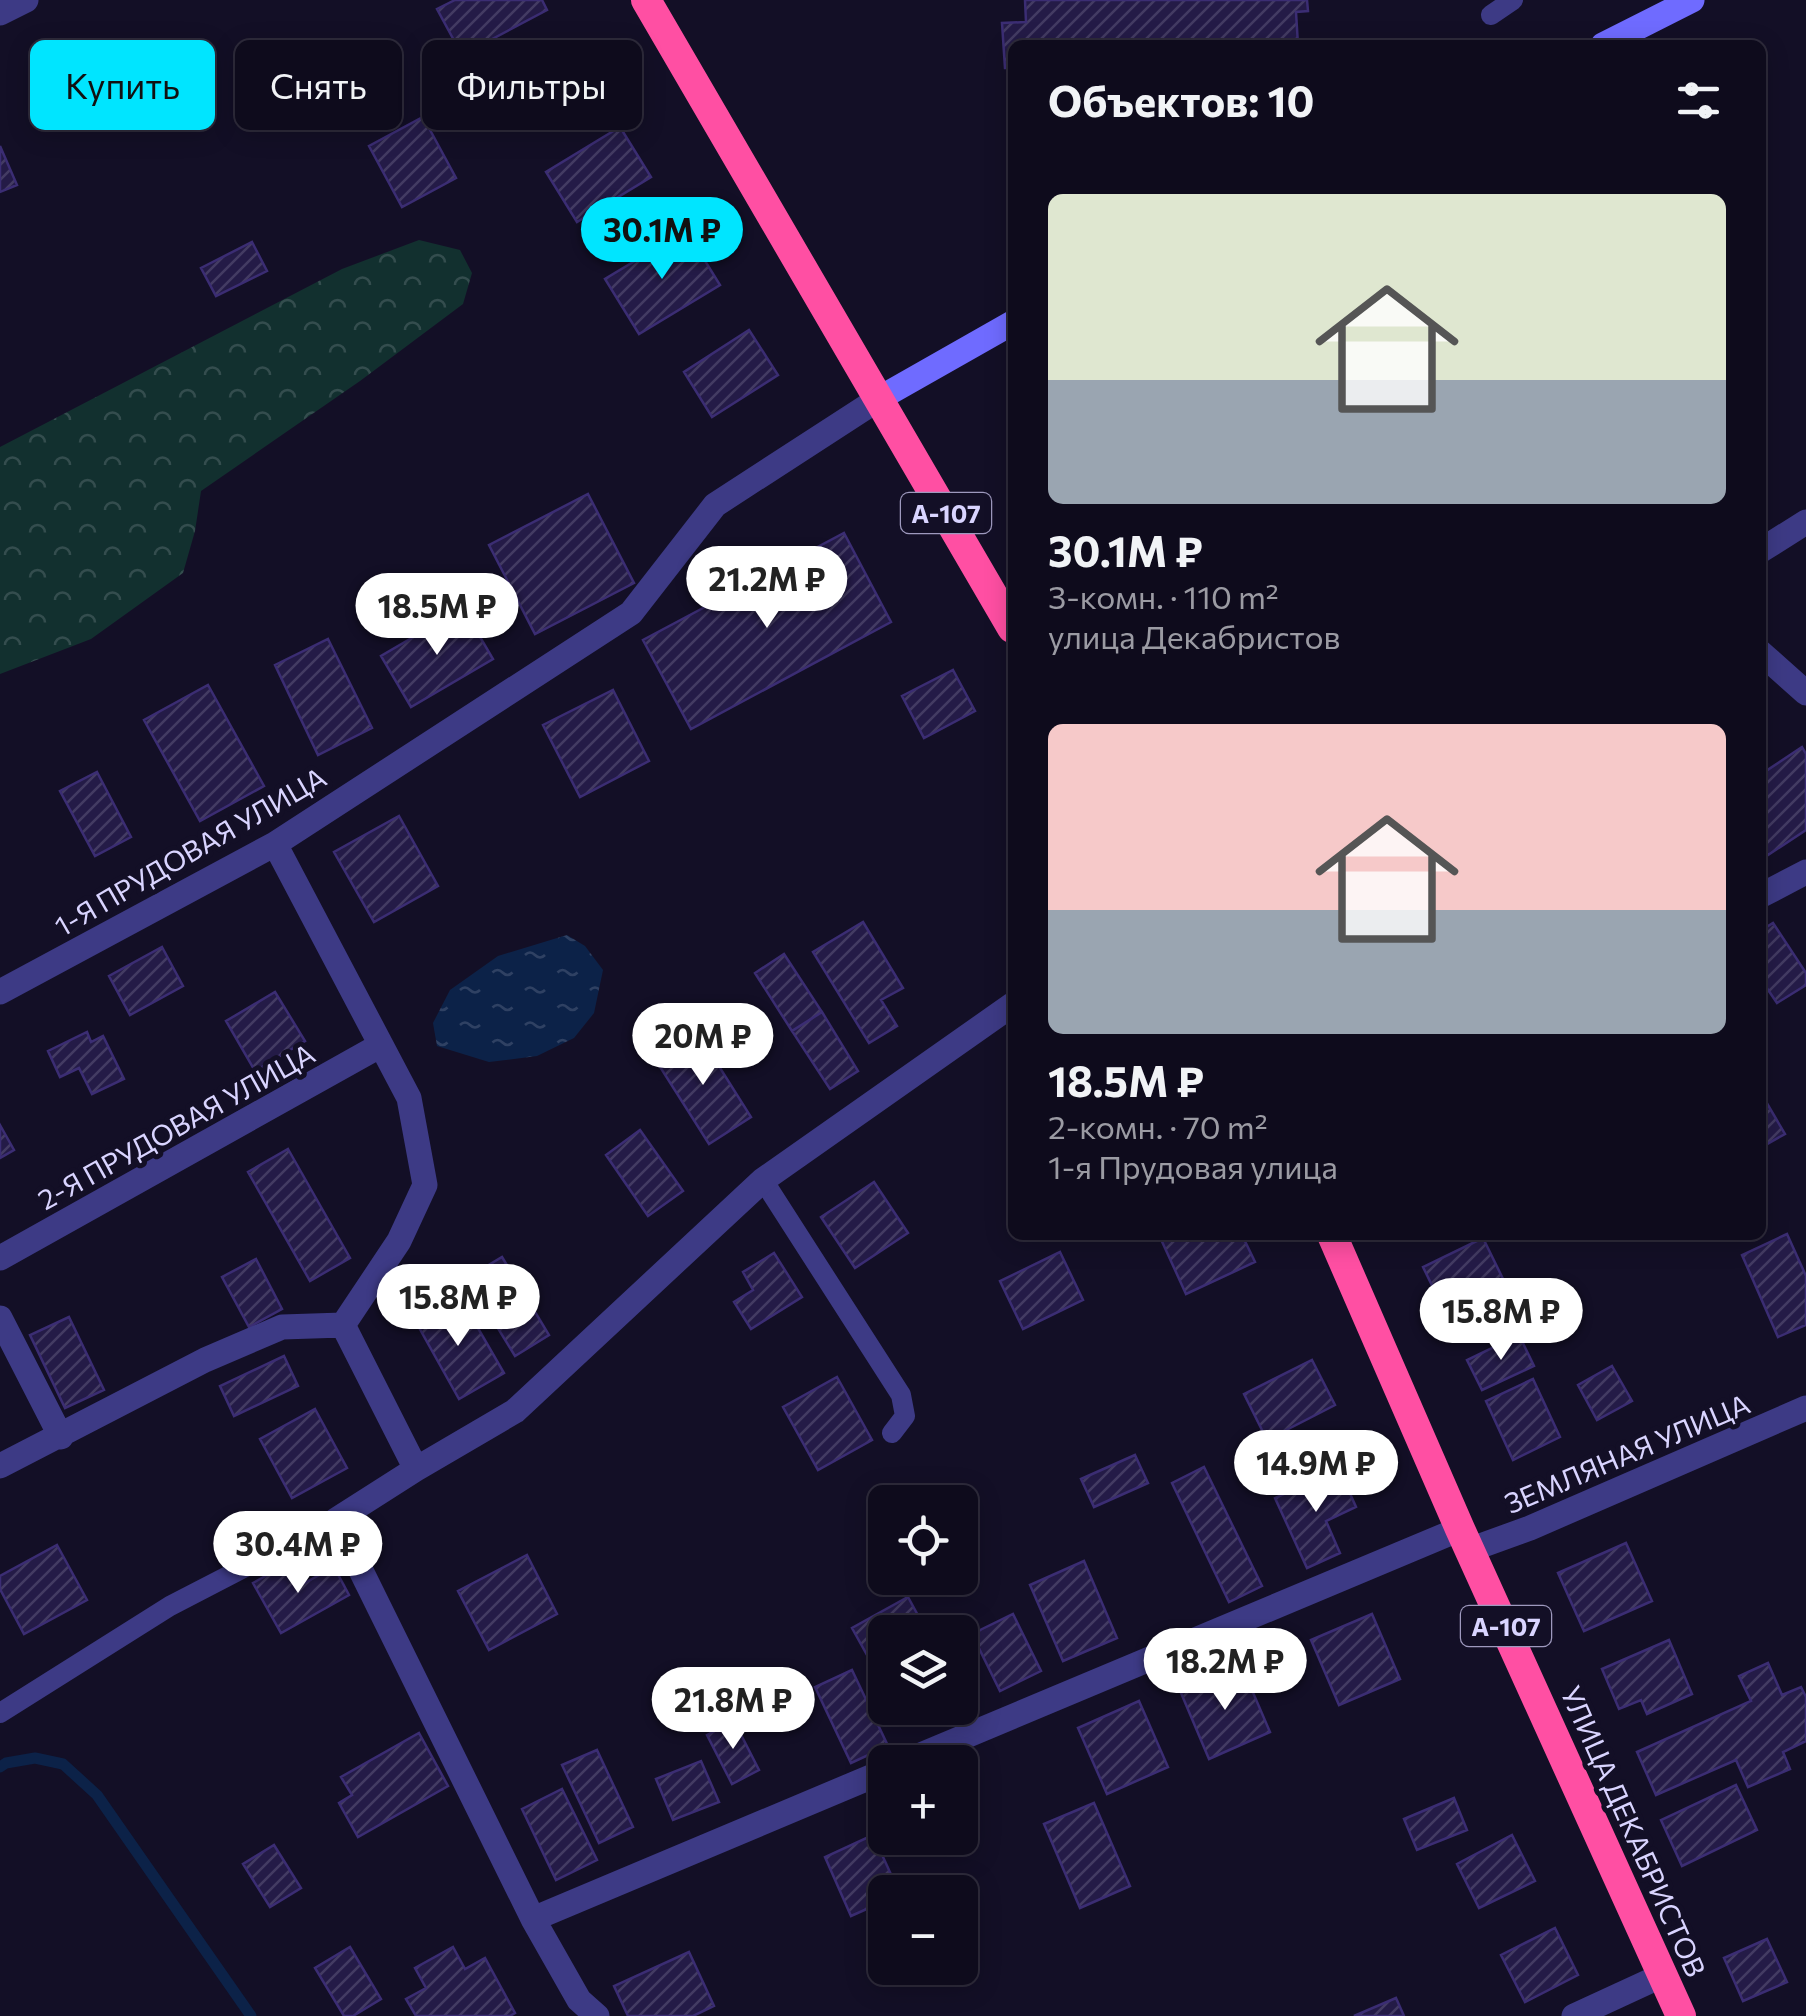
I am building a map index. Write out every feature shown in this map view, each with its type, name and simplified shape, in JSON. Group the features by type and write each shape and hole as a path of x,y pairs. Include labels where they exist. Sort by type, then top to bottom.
{"highway":[{"name":"А-107","path":"646,0 1008,621"},
{"name":"УЛИЦА ДЕКАБРИСТОВ","path":"1334,1240 1680,2016"}],"street":[{"path":"0,13 26,0"},
{"path":"1613,40 1692,0"},
{"path":"880,398 1008,325"},
{"name":"1-Я ПРУДОВАЯ УЛИЦА","path":"0,992 275,844 631,613 715,504 880,398"},
{"path":"1766,547 1806,522"},
{"path":"1766,657 1806,693"},
{"path":"275,844 409,1098 425,1185 400,1241 343,1325"},
{"path":"1766,893 1806,872"},
{"path":"597,2016 580,2000 533,1918 336,1520 515,1411 763,1180 1008,1009"},
{"name":"2-Я ПРУДОВАЯ УЛИЦА","path":"0,1258 381,1045"},
{"path":"0,1318 61,1438"},
{"path":"0,1466 61,1438 206,1360 282,1328 343,1325"},
{"path":"343,1325 416,1470"},
{"name":"ЗЕМЛЯНАЯ УЛИЦА","path":"947,1745 1466,1539 1530,1528 1806,1408"},
{"path":"533,1918 868,1777"},
{"path":"1574,2016 1662,1975"}],"lane":[{"path":"1491,15 1513,0"},
{"path":"763,1180 902,1395 905,1416 892,1433"},
{"path":"0,1713 170,1606 336,1520"}],"green space":[{"path":"419,240 460,250 472,273 463,304 201,491 183,573 91,639 0,674 0,447 342,269"}],"water":[{"path":"567,935 585,946 603,970 594,1013 574,1038 537,1056 489,1062 437,1046 433,1023 450,990 498,956"}],"building":[{"path":"455,0 542,0 547,10 490,40 454,40 437,9"},
{"path":"1025,0 1307,0 1308,11 1296,12 1298,40 1008,40 1005,68 1002,23 1026,22"},
{"path":"422,118 422,130 430,130 456,178 402,207 369,146"},
{"path":"615,130 622,130 651,177 577,222 546,172"},
{"path":"0,146 17,185 0,192"},
{"path":"686,230 720,285 639,334 605,279"},
{"path":"252,242 267,271 216,296 201,268"},
{"path":"749,330 778,375 712,417 684,372"},
{"path":"588,494 634,583 535,634 489,545"},
{"path":"844,533 891,622 691,729 643,640"},
{"path":"463,608 493,659 411,707 381,656"},
{"path":"328,639 372,728 318,755 275,665"},
{"path":"953,670 975,711 924,738 902,696"},
{"path":"208,685 264,786 200,821 144,720"},
{"path":"613,690 649,761 580,797 543,725"},
{"path":"1802,747 1806,754 1806,830 1768,855 1766,852 1766,771"},
{"path":"97,772 131,837 95,856 60,791"},
{"path":"399,816 438,886 374,922 334,852"},
{"path":"863,922 903,988 881,1000 897,1026 869,1043 813,952"},
{"path":"1773,923 1806,973 1806,985 1777,1003 1766,987 1766,927"},
{"path":"162,947 183,986 130,1015 109,976"},
{"path":"784,954 822,1012 792,1031 755,973"},
{"path":"275,992 305,1041 255,1071 226,1021"},
{"path":"822,1012 858,1071 830,1089 792,1031"},
{"path":"87,1032 91,1042 103,1036 124,1079 92,1094 79,1068 60,1077 48,1051"},
{"path":"698,1033 751,1117 709,1144 655,1059"},
{"path":"1766,1102 1785,1134 1766,1145"},
{"path":"0,1125 14,1150 0,1158"},
{"path":"640,1130 683,1191 648,1216 606,1155"},
{"path":"288,1149 350,1258 310,1281 248,1172"},
{"path":"874,1182 908,1233 855,1268 821,1217"},
{"path":"1787,1234 1806,1276 1806,1325 1778,1337 1742,1255"},
{"path":"1161,1240 1244,1240 1255,1262 1186,1294"},
{"path":"1484,1240 1504,1281 1444,1310 1423,1267"},
{"path":"1060,1252 1083,1300 1023,1329 1000,1281"},
{"path":"774,1253 802,1297 751,1329 734,1302 753,1290 743,1272"},
{"path":"502,1257 549,1335 515,1356 467,1278"},
{"path":"256,1259 282,1309 249,1327 222,1277"},
{"path":"441,1298 456,1324 471,1316 504,1373 459,1399 412,1315"},
{"path":"69,1317 104,1390 65,1408 30,1335"},
{"path":"1519,1335 1534,1366 1482,1390 1467,1360"},
{"path":"284,1356 298,1386 234,1416 220,1386"},
{"path":"1312,1360 1335,1405 1267,1440 1244,1394"},
{"path":"1612,1366 1632,1401 1597,1420 1578,1385"},
{"path":"837,1377 872,1440 818,1470 783,1407"},
{"path":"1533,1379 1560,1437 1513,1460 1486,1401"},
{"path":"315,1409 347,1468 292,1498 260,1439"},
{"path":"1135,1455 1148,1483 1094,1507 1081,1479"},
{"path":"1204,1467 1262,1586 1229,1602 1172,1483"},
{"path":"1339,1469 1356,1507 1326,1521 1340,1553 1307,1568 1275,1498"},
{"path":"1626,1543 1652,1601 1584,1631 1558,1573"},
{"path":"57,1545 87,1600 24,1634 0,1589 0,1576"},
{"path":"527,1555 557,1614 489,1650 458,1591"},
{"path":"1084,1561 1117,1638 1063,1661 1030,1585"},
{"path":"287,1564 299,1586 334,1567 349,1595 281,1633 253,1583"},
{"path":"908,1597 918,1615 875,1615"},
{"path":"1013,1614 1041,1671 1000,1691 978,1646 978,1631"},
{"path":"1372,1614 1400,1679 1339,1705 1311,1640"},
{"path":"868,1619 868,1657 852,1628"},
{"path":"1669,1640 1692,1694 1647,1714 1641,1700 1619,1709 1602,1669"},
{"path":"1768,1663 1782,1695 1801,1687 1806,1697 1806,1741 1783,1752 1790,1769 1748,1787 1736,1760 1656,1795 1637,1752 1751,1701 1739,1676"},
{"path":"1242,1667 1270,1732 1209,1759 1181,1693"},
{"path":"852,1670 868,1704 868,1725 878,1725 888,1745 868,1745 868,1755 851,1763 815,1687"},
{"path":"1139,1701 1168,1767 1107,1794 1078,1728"},
{"path":"734,1721 759,1770 732,1784 707,1735"},
{"path":"419,1733 448,1786 358,1837 339,1803 352,1795 341,1777"},
{"path":"597,1750 633,1827 599,1843 562,1765"},
{"path":"701,1761 719,1802 673,1820 656,1779"},
{"path":"1736,1785 1757,1830 1682,1866 1661,1820"},
{"path":"562,1789 597,1860 556,1880 522,1809"},
{"path":"1454,1798 1467,1830 1417,1850 1404,1819"},
{"path":"1094,1803 1130,1886 1080,1908 1044,1824"},
{"path":"1512,1835 1535,1881 1479,1908 1457,1864"},
{"path":"868,1837 868,1855 882,1855 891,1875 868,1875 868,1908 851,1916 825,1857"},
{"path":"274,1845 301,1888 270,1907 243,1864"},
{"path":"1555,1928 1578,1975 1525,2002 1501,1955"},
{"path":"1767,1939 1787,1982 1743,2001 1724,1958"},
{"path":"350,1947 381,1999 353,2016 344,2016 315,1968"},
{"path":"453,1947 465,1969 485,1958 515,2013 416,2016 406,1999 426,1988 415,1968"},
{"path":"689,1952 714,2006 693,2016 628,2016 614,1986"},
{"path":"1396,1998 1404,2016 1354,2016"}],"waterway":[{"path":"0,1767 35,1758 63,1764 97,1795 251,2016"}]}
